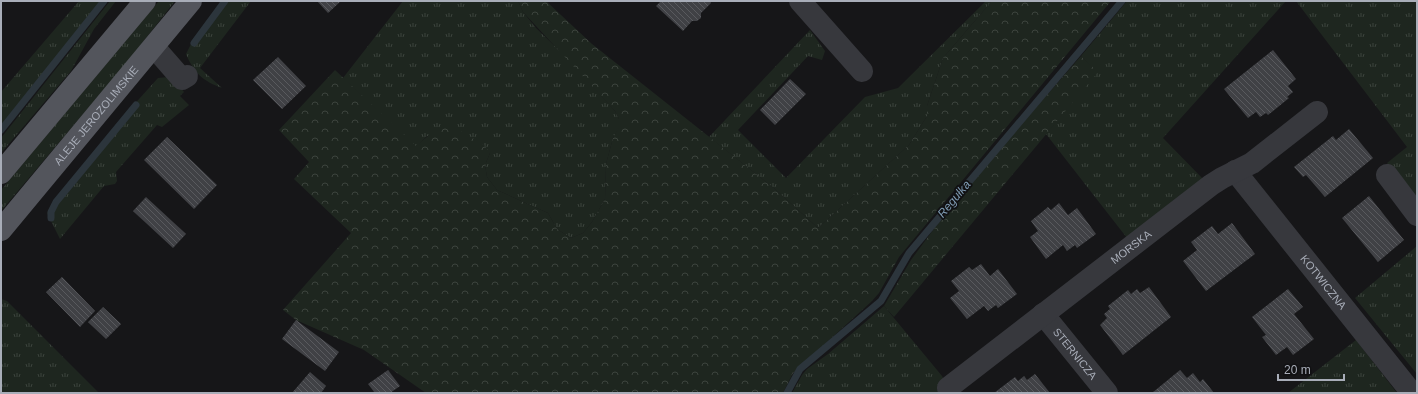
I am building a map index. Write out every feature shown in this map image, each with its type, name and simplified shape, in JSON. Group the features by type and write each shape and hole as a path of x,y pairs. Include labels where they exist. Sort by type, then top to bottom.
{"main road":[{"path":"1,173 145,1"},
{"name":"ALEJE JEROZOLIMSKIE","path":"1,230 191,1"}],"street":[{"path":"800,1 862,71"},
{"path":"154,47 182,79 187,76"},
{"name":"MORSKA","path":"948,388 1211,185 1252,163 1317,112"},
{"name":"KOTWICZNA","path":"1235,171 1412,393"},
{"path":"1387,175 1417,215"},
{"name":"STERNICZA","path":"1043,314 1107,393"}],"green space":[{"path":"79,1 101,1 1,126 1,92"},
{"path":"110,1 116,1 94,29 71,71 1,153 1,138"},
{"path":"159,1 175,1 128,61 1,211 1,190"},
{"path":"224,1 251,1 200,68 222,88 200,76 192,66 186,54 192,42"},
{"path":"403,1 518,1 523,12 536,28 567,58 615,111 619,119 619,128 613,138 606,164 605,199 592,222 583,233 571,238 557,229 548,213 497,190 487,177 485,165 490,153 427,136 416,147 343,78"},
{"path":"518,1 546,1 592,44 775,189 818,228 909,145 927,116 927,106 943,58 992,1 1111,1 899,257 879,293 793,373 783,393 426,393 364,350 296,320 283,310 351,233 294,179 309,162 279,130 335,70 416,146 436,131 452,126 484,145 490,153 485,165 487,177 497,190 548,213 557,229 571,238 583,233 592,222 605,199 606,164 613,138 619,127 619,119 615,111 523,12"},
{"path":"986,1 992,1 943,58 927,106 927,116 909,145 818,228 775,189 709,137 810,30 825,51 822,60 808,56 738,130 786,178 865,97 898,88"},
{"path":"1127,1 1286,1 1163,138 1204,180 1127,238 1046,134 1097,72 1081,56"},
{"path":"1296,1 1417,1 1417,206 1387,163 1407,147"},
{"path":"1081,56 1098,72 894,317 884,306 911,260 936,226 1018,128"},
{"path":"169,77 176,82 184,92 180,96 189,105 162,127 157,125 116,172 117,181 115,184 104,186 60,239 47,213 121,119 158,78"},
{"path":"1417,246 1417,374 1355,298"},
{"path":"1,299 7,301 99,393 1,393"},
{"path":"884,306 942,376 951,393 792,393 807,369 828,354"},
{"path":"1356,340 1397,393 1288,393"}],"building":[{"path":"317,1 341,1 328,13"},
{"path":"661,1 709,1 711,3 701,13 701,18 697,21 692,21 683,31 656,6"},
{"path":"1273,50 1296,79 1288,86 1293,92 1287,97 1289,98 1268,115 1266,113 1260,117 1256,112 1248,118 1224,89"},
{"path":"278,57 306,86 282,109 253,80"},
{"path":"790,79 806,94 775,125 760,110"},
{"path":"1349,129 1373,158 1325,197 1306,175 1303,177 1294,167 1333,136 1336,140"},
{"path":"167,137 217,185 194,209 144,160"},
{"path":"1369,196 1404,240 1378,262 1342,218"},
{"path":"146,197 186,234 173,248 133,211"},
{"path":"1059,203 1068,215 1077,208 1096,234 1077,248 1075,245 1067,251 1063,245 1046,259 1030,237 1038,231 1031,221 1048,207 1051,210"},
{"path":"1232,223 1255,254 1206,291 1183,261 1197,250 1191,242 1212,226 1218,234"},
{"path":"981,264 990,276 998,269 1017,294 998,308 996,305 988,311 984,306 967,319 950,298 959,291 951,281 969,267 972,270"},
{"path":"62,277 95,311 80,327 46,292"},
{"path":"1149,287 1171,317 1123,355 1100,325 1107,318 1104,314 1110,309 1108,306 1128,290 1131,294 1137,289 1140,293"},
{"path":"1288,289 1303,307 1294,314 1314,339 1293,355 1287,347 1276,355 1262,337 1266,335 1252,317"},
{"path":"103,307 121,324 106,339 88,322"},
{"path":"296,320 339,352 325,371 282,339"},
{"path":"388,370 400,386 390,393 375,393 368,384"},
{"path":"1180,370 1187,378 1193,373 1200,382 1203,379 1214,393 1152,393"},
{"path":"310,372 326,386 321,393 292,393"},
{"path":"1035,374 1050,393 994,393 1015,377 1018,381 1024,376 1027,380"}],"waterway":[{"path":"1,130 104,1"},
{"path":"194,43 225,1"},
{"name":"Regułka","path":"787,393 800,369 881,301 909,253 1122,1"},
{"path":"51,218 51,212 56,202 136,105"}]}
